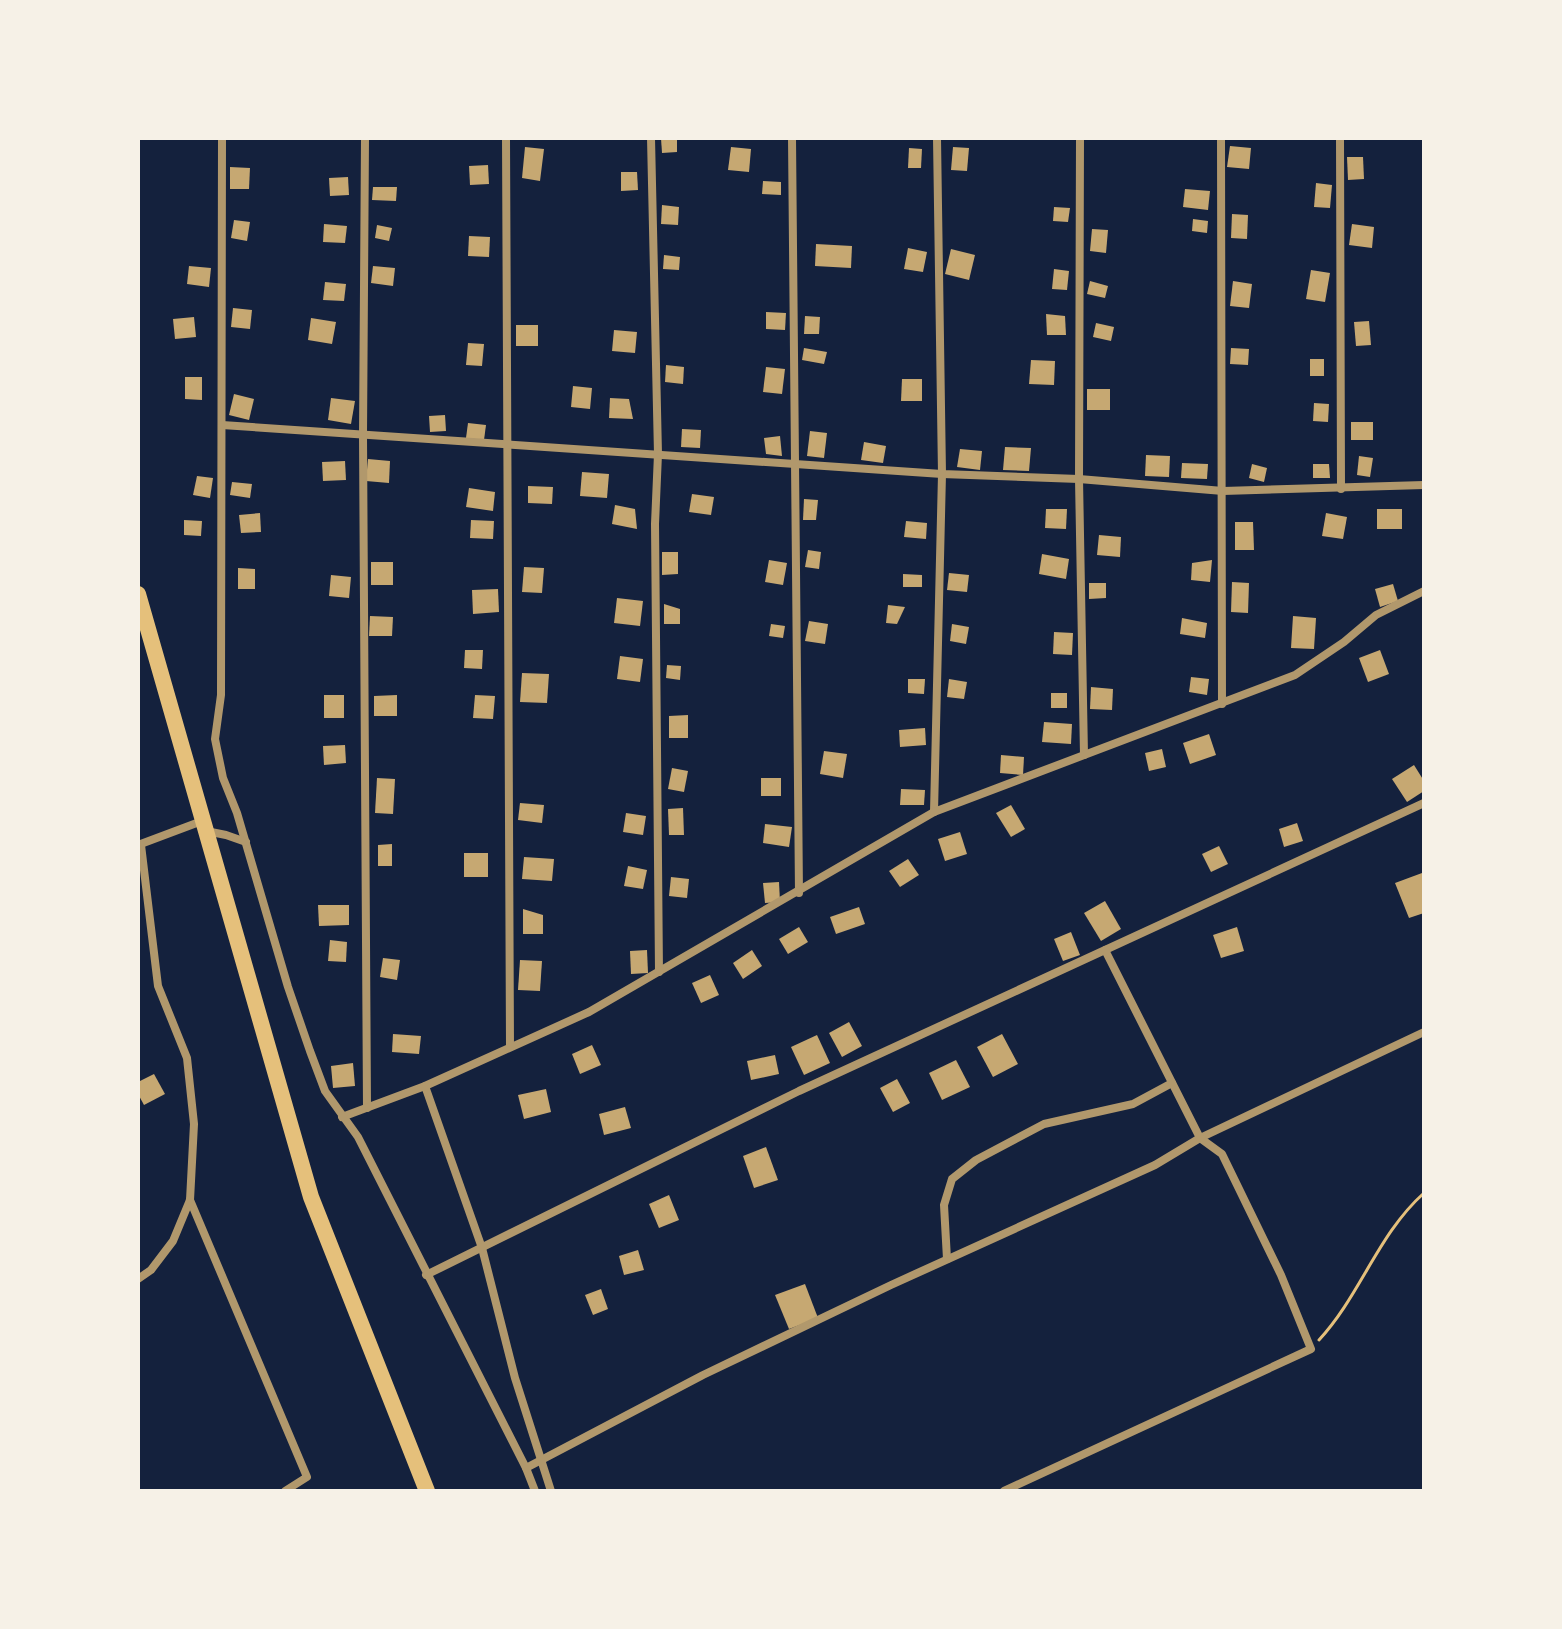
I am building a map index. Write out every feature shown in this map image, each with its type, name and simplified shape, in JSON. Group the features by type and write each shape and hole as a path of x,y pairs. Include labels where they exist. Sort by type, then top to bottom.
{"main road":[{"path":"138,594 311,1197 427,1491"}],"street":[{"path":"222,138 221,695 215,739 223,778 325,1091 358,1137 535,1491"},
{"path":"365,138 363,436 367,1108"},
{"path":"506,138 510,1047"},
{"path":"651,138 658,454 655,524 659,972"},
{"path":"792,138 799,893"},
{"path":"934,812 942,474 937,138"},
{"path":"1080,138 1079,479 1084,755"},
{"path":"1221,138 1222,704"},
{"path":"1340,138 1341,489"},
{"path":"222,425 942,474 1079,479 1223,491 1424,485"},
{"path":"342,1117 425,1086 589,1012 934,812 1295,675 1344,642 1376,615 1424,591"},
{"path":"426,1275 799,1091 1424,803"},
{"path":"138,1279 151,1270 173,1241 190,1200 194,1124 187,1058 158,986 139,845 205,826 246,842"},
{"path":"1004,1491 1311,1349 1281,1275 1222,1154 1200,1138 1105,950"},
{"path":"526,1468 703,1375 1155,1165 1200,1138 1424,1032"},
{"path":"947,1259 944,1205 952,1179 976,1160 1044,1124 1133,1104 1172,1083"},
{"path":"425,1086 482,1248 515,1378 551,1491"},
{"path":"190,1200 307,1477 285,1491"}],"path":[{"path":"1311,1349 1335,1323 1383,1240 1424,1193"}],"building":[{"path":"661,138 677,138 677,152 662,153"},
{"path":"1230,146 1251,148 1249,169 1227,167"},
{"path":"525,147 544,149 540,181 522,178"},
{"path":"731,147 751,149 749,172 728,170"},
{"path":"953,147 969,148 967,171 951,170"},
{"path":"909,148 922,149 921,168 908,168"},
{"path":"1347,157 1363,157 1364,179 1348,180"},
{"path":"488,165 489,184 470,185 469,166"},
{"path":"230,167 250,168 249,189 230,189"},
{"path":"621,172 637,172 638,190 621,191"},
{"path":"348,177 349,195 330,196 329,178"},
{"path":"763,181 781,182 781,195 762,194"},
{"path":"1316,183 1332,185 1330,208 1314,207"},
{"path":"373,187 397,187 396,201 372,200"},
{"path":"1185,189 1210,191 1208,210 1183,207"},
{"path":"662,205 679,207 678,225 661,224"},
{"path":"1054,207 1070,208 1068,222 1053,221"},
{"path":"1232,214 1248,215 1247,239 1231,238"},
{"path":"1193,219 1208,221 1207,233 1192,231"},
{"path":"234,220 250,222 247,241 231,238"},
{"path":"324,224 347,226 345,243 323,242"},
{"path":"1352,224 1374,227 1372,248 1349,245"},
{"path":"377,225 392,228 389,241 375,238"},
{"path":"1092,229 1108,230 1106,253 1090,251"},
{"path":"469,236 490,237 489,257 468,256"},
{"path":"816,244 852,246 851,268 815,266"},
{"path":"908,248 927,252 923,272 904,269"},
{"path":"951,249 975,255 969,280 945,274"},
{"path":"664,255 680,257 679,270 663,269"},
{"path":"189,266 211,268 209,287 187,284"},
{"path":"373,266 395,268 393,286 371,283"},
{"path":"1054,269 1069,271 1067,290 1052,289"},
{"path":"1311,270 1330,273 1325,302 1306,299"},
{"path":"1090,281 1108,286 1105,298 1087,294"},
{"path":"1233,281 1252,284 1249,308 1230,306"},
{"path":"325,282 346,284 344,301 323,300"},
{"path":"233,308 252,310 250,329 231,327"},
{"path":"766,312 786,313 785,330 766,329"},
{"path":"1046,314 1065,316 1066,335 1047,335"},
{"path":"805,316 820,317 819,334 804,334"},
{"path":"194,317 196,337 175,339 173,319"},
{"path":"311,318 336,322 332,344 308,340"},
{"path":"1369,321 1371,345 1356,346 1354,322"},
{"path":"1096,323 1114,327 1111,341 1093,337"},
{"path":"516,325 538,325 538,346 516,346"},
{"path":"614,330 637,332 635,353 612,351"},
{"path":"468,343 484,344 482,366 466,365"},
{"path":"804,348 827,352 824,364 802,360"},
{"path":"1231,348 1249,349 1248,365 1230,364"},
{"path":"1310,359 1324,359 1324,376 1310,376"},
{"path":"1031,360 1055,361 1054,385 1029,384"},
{"path":"666,365 684,367 683,384 665,382"},
{"path":"766,367 785,369 782,394 763,392"},
{"path":"185,377 202,377 202,400 185,399"},
{"path":"902,379 922,379 922,401 901,401"},
{"path":"573,386 592,388 590,409 571,407"},
{"path":"1087,389 1110,389 1110,410 1087,410"},
{"path":"234,394 254,399 249,420 229,415"},
{"path":"331,398 355,401 351,424 328,420"},
{"path":"610,398 629,399 633,419 609,418"},
{"path":"1314,403 1329,404 1328,422 1313,421"},
{"path":"445,415 446,431 430,432 429,416"},
{"path":"1351,422 1373,422 1373,440 1351,440"},
{"path":"468,423 486,425 484,440 466,438"},
{"path":"682,429 701,430 700,448 681,447"},
{"path":"810,431 827,433 824,458 807,456"},
{"path":"780,436 782,456 766,454 764,438"},
{"path":"864,442 886,446 883,463 861,460"},
{"path":"1005,447 1031,448 1029,471 1003,470"},
{"path":"960,449 982,451 980,470 957,467"},
{"path":"1146,455 1170,456 1169,477 1145,476"},
{"path":"1359,456 1373,458 1370,477 1357,475"},
{"path":"368,459 390,461 389,483 366,481"},
{"path":"345,461 346,480 323,481 322,462"},
{"path":"1182,463 1208,464 1207,479 1181,478"},
{"path":"1252,464 1267,468 1264,482 1249,478"},
{"path":"1313,464 1329,464 1330,478 1313,478"},
{"path":"582,472 609,474 607,498 580,496"},
{"path":"197,476 213,478 210,498 193,495"},
{"path":"232,482 252,484 250,498 230,495"},
{"path":"528,486 553,487 552,504 528,503"},
{"path":"469,488 495,492 493,511 466,507"},
{"path":"692,494 714,497 711,515 689,512"},
{"path":"804,499 818,500 816,520 803,520"},
{"path":"615,505 635,509 637,529 612,524"},
{"path":"1046,509 1067,509 1066,529 1045,528"},
{"path":"1377,509 1402,509 1402,529 1377,529"},
{"path":"260,513 261,532 241,533 239,515"},
{"path":"1326,513 1347,517 1343,539 1322,536"},
{"path":"184,520 202,521 201,536 184,535"},
{"path":"471,520 494,521 493,539 470,538"},
{"path":"906,521 927,523 926,539 904,537"},
{"path":"1235,522 1253,522 1254,550 1235,550"},
{"path":"1099,535 1121,537 1120,557 1097,555"},
{"path":"808,550 821,552 819,569 805,567"},
{"path":"662,552 678,552 678,574 662,575"},
{"path":"1042,554 1069,559 1066,579 1039,574"},
{"path":"769,560 787,563 783,585 765,582"},
{"path":"1212,560 1210,582 1191,580 1192,563"},
{"path":"371,562 393,562 393,585 371,585"},
{"path":"524,567 544,568 542,593 522,592"},
{"path":"238,568 255,569 255,589 238,589"},
{"path":"949,573 969,575 967,592 947,590"},
{"path":"903,574 922,575 922,587 903,587"},
{"path":"331,575 351,577 349,598 329,596"},
{"path":"1232,582 1249,583 1248,613 1231,612"},
{"path":"1089,583 1106,583 1106,598 1089,599"},
{"path":"1393,584 1398,601 1380,607 1375,589"},
{"path":"498,589 499,612 473,614 472,590"},
{"path":"617,598 643,601 640,626 614,623"},
{"path":"664,604 680,609 680,624 664,624"},
{"path":"888,605 905,607 897,624 886,623"},
{"path":"370,616 393,617 392,636 369,636"},
{"path":"1293,616 1316,618 1314,649 1291,648"},
{"path":"1182,618 1207,623 1205,638 1180,634"},
{"path":"809,621 828,624 825,644 805,641"},
{"path":"771,624 785,626 783,638 769,636"},
{"path":"952,624 969,627 966,644 950,641"},
{"path":"1054,632 1073,633 1072,655 1053,654"},
{"path":"465,650 483,650 482,669 464,668"},
{"path":"1380,650 1389,674 1368,682 1359,658"},
{"path":"620,656 643,659 640,682 617,679"},
{"path":"667,665 681,666 680,680 666,678"},
{"path":"522,673 549,674 547,703 520,702"},
{"path":"1191,677 1209,679 1207,695 1189,692"},
{"path":"908,679 925,679 924,694 908,693"},
{"path":"949,679 967,682 964,699 947,697"},
{"path":"1091,687 1113,689 1112,710 1090,709"},
{"path":"1051,693 1067,693 1067,708 1051,708"},
{"path":"324,695 344,695 344,718 324,718"},
{"path":"397,695 397,716 374,716 374,696"},
{"path":"475,695 495,696 493,719 473,718"},
{"path":"688,715 688,738 669,738 669,716"},
{"path":"1044,722 1072,724 1071,744 1042,742"},
{"path":"925,728 926,745 900,747 899,730"},
{"path":"1209,734 1216,755 1190,764 1183,743"},
{"path":"345,745 346,763 324,765 323,746"},
{"path":"1162,749 1166,767 1149,771 1145,753"},
{"path":"824,751 847,754 843,778 820,774"},
{"path":"1001,755 1024,757 1023,775 1000,773"},
{"path":"1414,765 1424,781 1424,791 1407,802 1392,779"},
{"path":"672,768 688,771 684,792 668,789"},
{"path":"377,778 395,779 393,814 375,813"},
{"path":"761,778 781,778 781,796 761,796"},
{"path":"901,789 925,790 924,805 900,805"},
{"path":"520,803 544,805 542,823 518,820"},
{"path":"1011,805 1025,829 1011,837 996,813"},
{"path":"683,808 684,835 669,835 668,809"},
{"path":"626,813 646,816 643,835 623,832"},
{"path":"1297,823 1303,841 1284,847 1279,829"},
{"path":"765,824 792,827 789,847 763,843"},
{"path":"960,832 967,854 945,861 938,839"},
{"path":"392,844 392,866 378,866 378,845"},
{"path":"1219,846 1228,864 1211,872 1202,854"},
{"path":"464,853 488,853 488,877 464,877"},
{"path":"524,857 554,859 552,881 522,879"},
{"path":"908,859 919,875 900,887 889,871"},
{"path":"628,866 647,870 643,889 624,886"},
{"path":"1422,873 1424,913 1409,918 1395,883"},
{"path":"671,877 689,879 687,898 669,896"},
{"path":"779,882 780,902 765,903 763,883"},
{"path":"1105,901 1121,929 1101,941 1084,913"},
{"path":"318,905 349,905 349,925 319,926"},
{"path":"859,907 865,924 836,934 830,917"},
{"path":"523,909 543,915 543,934 523,934"},
{"path":"799,927 808,942 788,954 779,939"},
{"path":"1237,927 1244,951 1221,958 1213,935"},
{"path":"1071,932 1080,955 1063,961 1054,939"},
{"path":"330,940 347,942 346,962 328,961"},
{"path":"647,950 648,973 631,974 630,951"},
{"path":"752,950 762,966 743,979 733,963"},
{"path":"383,958 400,960 397,980 380,977"},
{"path":"520,960 542,961 540,991 518,990"},
{"path":"710,975 719,995 701,1003 692,983"},
{"path":"849,1022 862,1046 842,1057 829,1033"},
{"path":"393,1034 421,1036 419,1054 392,1052"},
{"path":"1002,1034 1018,1064 993,1077 977,1047"},
{"path":"817,1035 830,1063 804,1075 791,1047"},
{"path":"592,1045 601,1065 580,1074 572,1054"},
{"path":"775,1055 779,1074 751,1080 747,1061"},
{"path":"956,1060 970,1087 942,1100 929,1073"},
{"path":"353,1063 355,1086 333,1088 331,1066"},
{"path":"154,1074 165,1094 144,1105 138,1094 138,1082"},
{"path":"897,1079 910,1103 893,1112 880,1088"},
{"path":"546,1089 551,1112 524,1119 518,1095"},
{"path":"625,1107 631,1128 604,1135 599,1114"},
{"path":"766,1147 778,1180 754,1188 743,1156"},
{"path":"669,1195 679,1220 659,1228 649,1204"},
{"path":"638,1250 644,1270 624,1275 619,1256"},
{"path":"805,1284 818,1318 789,1329 775,1295"},
{"path":"601,1289 608,1309 593,1315 585,1295"}]}
